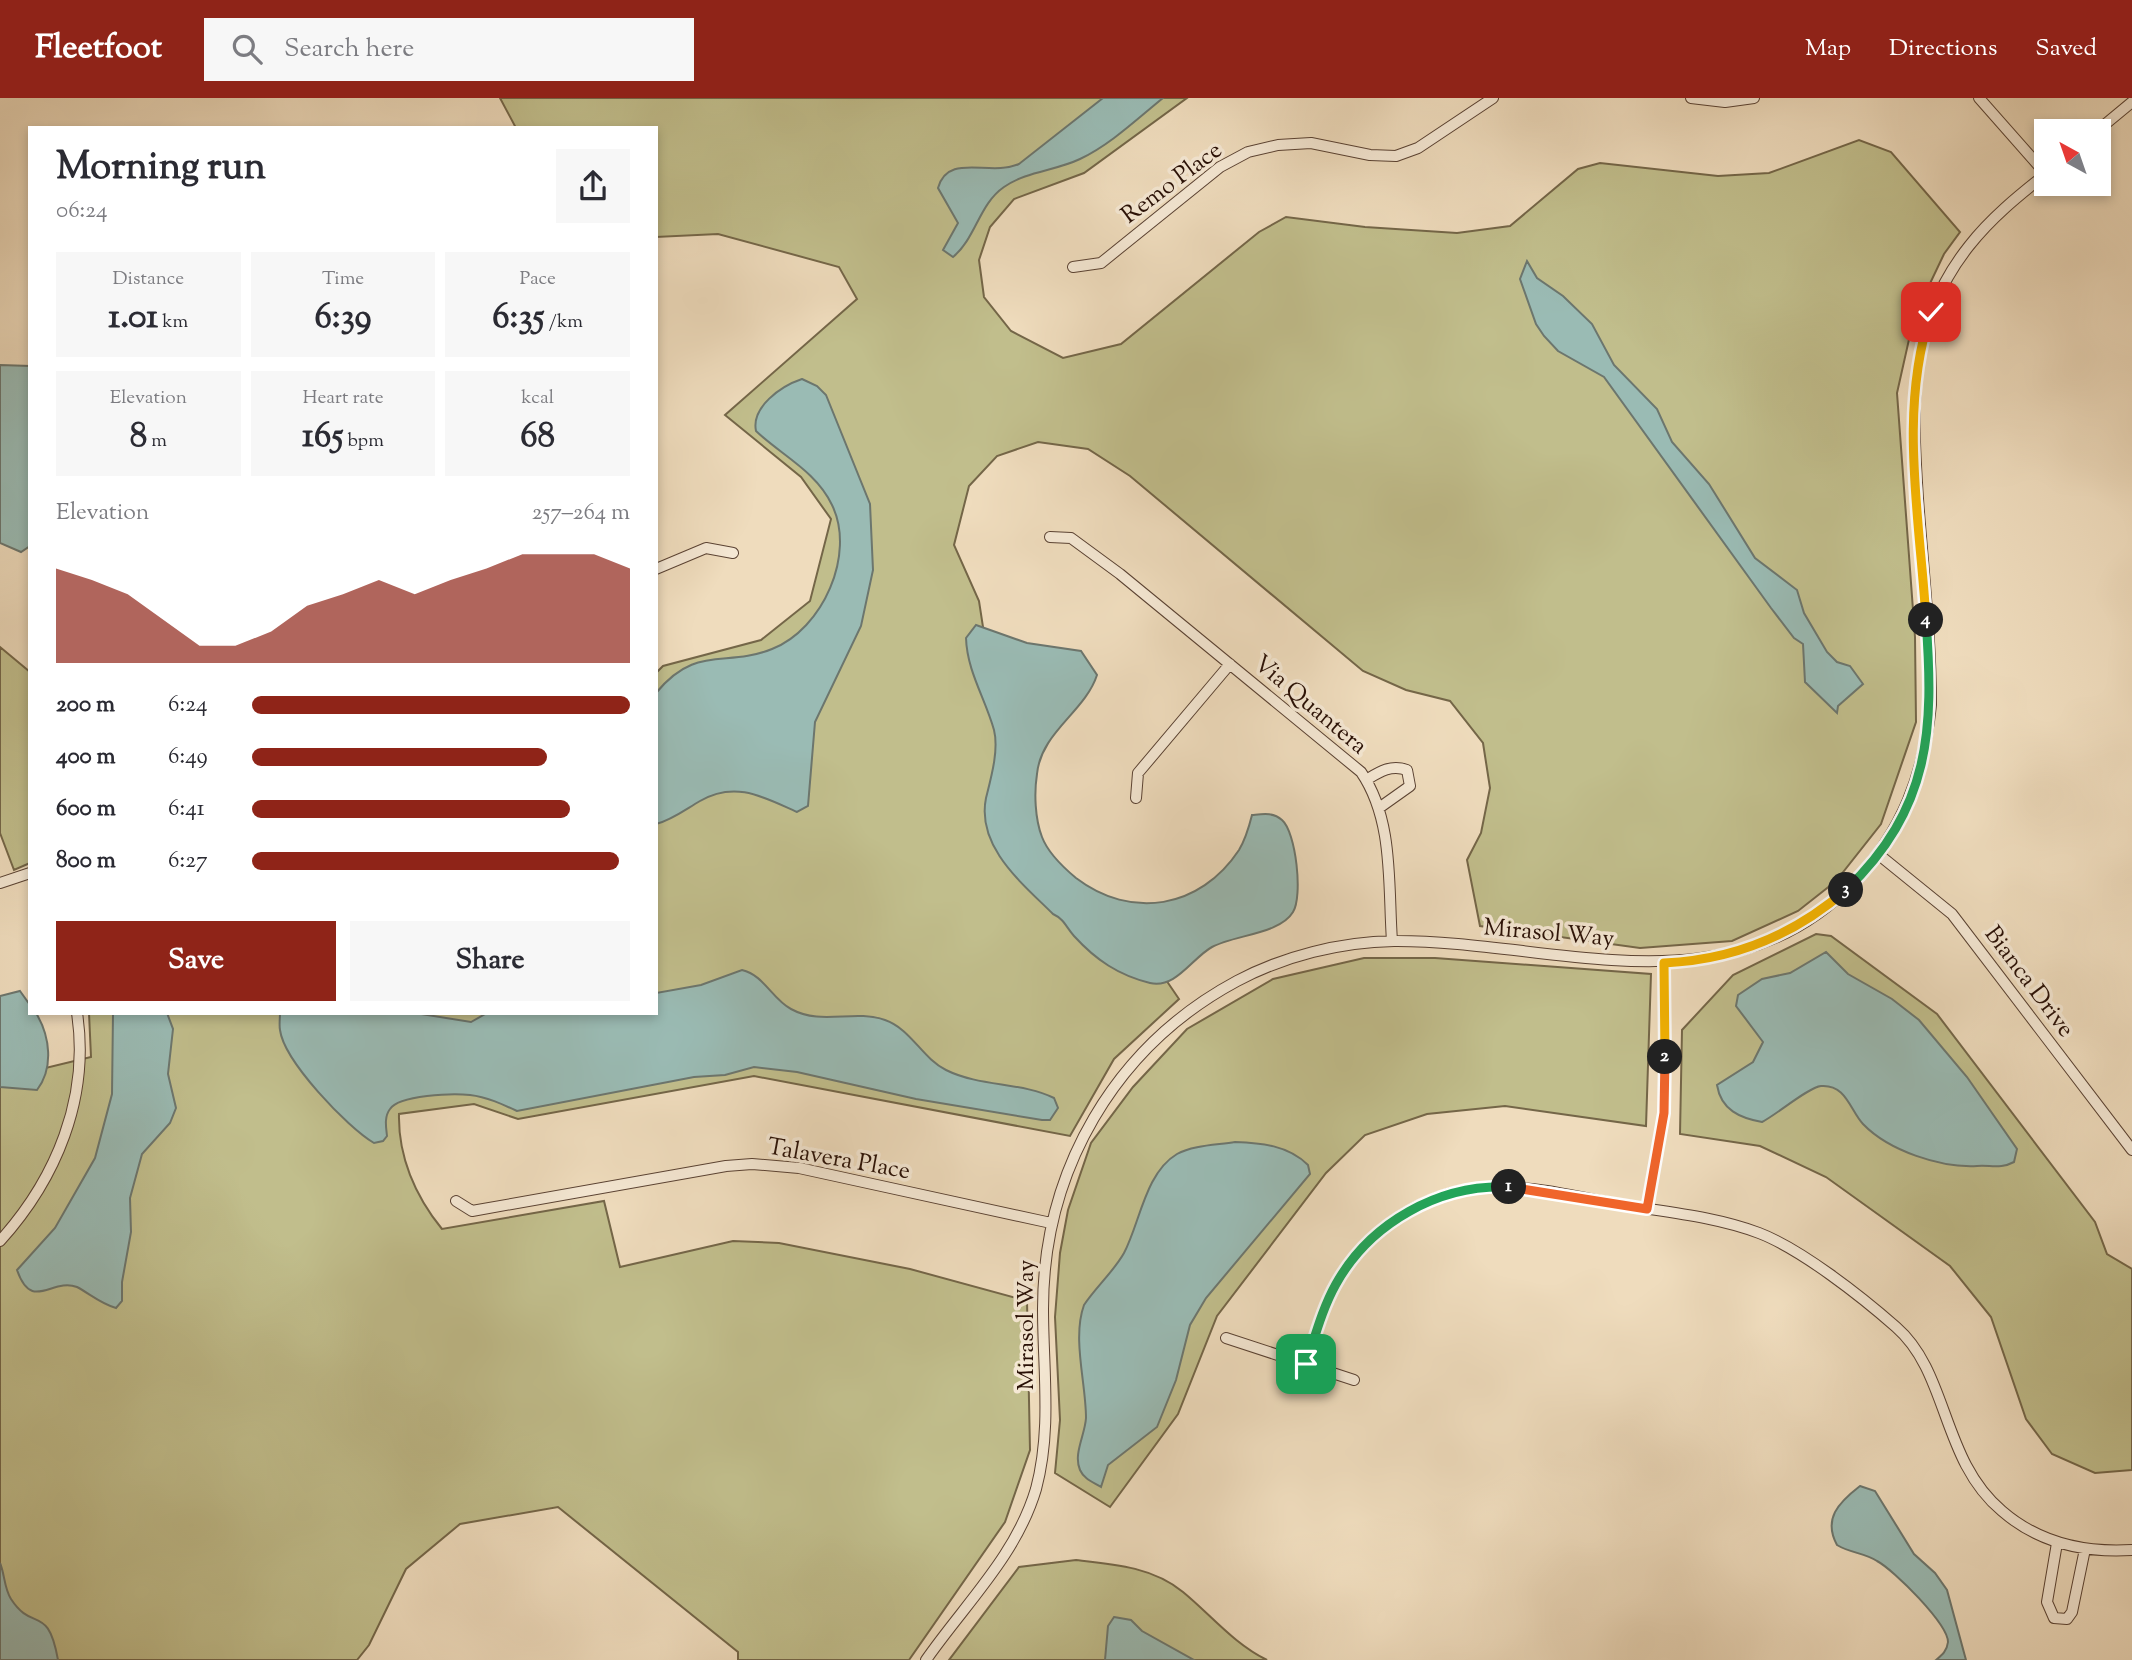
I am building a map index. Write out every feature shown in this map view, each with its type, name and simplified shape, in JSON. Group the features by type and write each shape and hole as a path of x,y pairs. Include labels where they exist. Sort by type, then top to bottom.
{"street":[{"name":"Remo Place","path":"1073,267 1101,263 1220,167 1248,152 1278,145 1311,143 1370,155 1396,156 1418,148 1493,98"},
{"path":"1691,98 1725,102 1754,98"},
{"path":"1979,98 2034,160"},
{"path":"2111,119 2132,102"},
{"name":"Mirasol Way","path":"926,1660 1004,1558 1035,1489 1045,1439 1043,1285 1051,1223 1070,1163 1095,1113 1124,1072 1163,1031 1213,994 1264,969 1317,951 1392,941 1664,963 1726,955 1791,930 1848,889 1878,854 1894,830 1916,783 1928,733 1931,705 1913,413 1922,339 1943,287 1968,247 1994,217 2034,184"},
{"name":"Via Quantera","path":"1050,537 1071,538 1350,761 1366,780 1379,808 1392,941"},
{"path":"658,568 706,548 733,553"},
{"name":"Via Quantera","path":"1136,798 1138,772 1230,664"},
{"path":"1366,780 1382,770 1398,767 1407,770 1410,786 1379,808"},
{"name":"Bianca Drive","path":"1878,854 1952,914 2132,1150"},
{"path":"0,883 28,874"},
{"path":"1647,1209 1665,1088 1664,963"},
{"path":"0,1241 38,1193 61,1147 70,1120 79,1070 77,1015"},
{"name":"Talavera Place","path":"456,1201 472,1211 726,1166 752,1164 799,1168 1051,1223"},
{"path":"1306,1364 1325,1308 1347,1267 1378,1232 1431,1200 1471,1189 1497,1186 1523,1188 1722,1222 1786,1245 1898,1328 1923,1361 1957,1451 1981,1492 2025,1529 2057,1543 2085,1549 2132,1550"},
{"path":"1226,1338 1354,1380"},
{"path":"2057,1543 2047,1602 2054,1618 2061,1620 2067,1619 2072,1612 2085,1549"}],"shaded area":[{"path":"500,98 1187,98 1084,173 1014,199 990,227 979,260 984,297 1011,331 1063,358 1121,344 1259,232 1286,217 1365,227 1457,233 1510,226 1578,169 1600,163 1718,176 1769,173 1859,140 1891,152 1960,232 1944,254 1914,317 1897,393 1915,637 1916,722 1881,824 1836,881 1798,911 1732,941 1640,948 1480,926 1467,860 1481,833 1490,788 1483,743 1450,701 1406,690 1363,671 1130,476 1088,449 1038,442 997,456 969,486 954,545 979,601 1010,802 1065,893 1149,955 1179,999 1114,1059 1070,1136 754,1076 518,1119 474,1104 399,1114 399,1130 410,1175 424,1203 442,1229 604,1201 620,1267 733,1241 779,1243 910,1269 1027,1301 1030,1450 1005,1522 909,1660 738,1660 738,1652 558,1507 460,1524 406,1569 369,1645 357,1660 0,1660 0,1079 91,1057 89,1015 658,1015 658,671 663,666 761,640 810,601 831,519 801,477 725,415 857,299 839,267 718,234 658,237 658,126 515,126"},
{"path":"0,647 28,670 28,864 14,870 0,833"},
{"path":"1816,934 1831,936 1937,1014 2095,1222 2107,1254 2132,1269 2132,1470 2095,1473 2052,1454 2026,1419 1991,1317 1950,1266 1826,1177 1760,1146 1680,1134 1682,1030 1733,975"},
{"path":"1364,958 1435,958 1651,974 1646,1126 1505,1106 1427,1114 1365,1135 1326,1173 1217,1316 1178,1414 1110,1507 1055,1473 1060,1420 1055,1317 1060,1253 1068,1210 1091,1143 1133,1087 1187,1029 1273,979"},
{"path":"1076,1560 1132,1568 1159,1577 1183,1592 1244,1646 1267,1660 949,1660 1019,1567"}],"water":[{"path":"1103,98 1163,98 1102,147 1070,163 1022,178 1004,187 989,202 961,249 953,257 943,250 958,223 938,188 943,177 960,168 995,168 1019,164"},
{"path":"1527,261 1537,278 1563,296 1592,324 1614,365 1657,409 1672,442 1709,484 1755,558 1797,590 1804,613 1827,652 1837,662 1850,666 1863,684 1838,706 1837,713 1805,682 1803,644 1794,638 1771,608 1604,377 1558,351 1544,336 1536,324 1520,279"},
{"path":"0,365 28,366 28,547 21,552 0,543"},
{"path":"802,379 817,386 826,395 870,504 873,570 861,626 815,722 808,806 797,812 750,793 726,792 713,795 658,823 658,691 684,668 711,660 755,654 772,649 790,639 820,608 837,567 840,545 838,524 825,493 808,473 756,431 758,414 763,406 785,387"},
{"path":"976,625 1027,643 1081,651 1097,675 1083,700 1046,746 1037,774 1036,806 1042,837 1048,849 1066,870 1097,891 1119,900 1164,902 1185,896 1205,885 1223,870 1239,850 1252,815 1271,815 1279,817 1287,827 1294,850 1298,879 1296,904 1287,919 1267,930 1212,947 1176,977 1159,984 1138,980 1118,971 1082,945 1004,863 988,833 986,798 996,746 994,730 967,650 966,638"},
{"path":"1826,952 1848,974 1892,999 1919,1020 1967,1077 2017,1149 2014,1162 2000,1166 1963,1166 1932,1161 1901,1150 1874,1134 1858,1118 1842,1093 1829,1086 1809,1091 1762,1122 1739,1115 1727,1107 1717,1085 1753,1062 1763,1042 1736,1006 1738,995 1762,979 1790,973"},
{"path":"742,970 756,977 791,1009 814,1016 861,1016 885,1020 902,1030 946,1070 973,1079 1042,1093 1054,1098 1058,1108 1050,1120 1042,1120 916,1099 797,1072 754,1067 725,1075 694,1077 517,1111 470,1095 415,1098 395,1104 390,1109 386,1119 387,1136 383,1141 374,1143 348,1123 304,1075 284,1043 280,1028 280,1015 427,1015 471,1022 483,1015 658,1015 658,993 701,985"},
{"path":"20,991 28,1002 28,1015 37,1015 41,1022 47,1042 48,1062 37,1090 0,1087 0,996"},
{"path":"113,1015 168,1015 173,1029 168,1074 176,1108 170,1123 142,1154 130,1198 131,1232 122,1282 122,1301 116,1308 68,1285 36,1292 23,1283 17,1270 55,1228 95,1158 112,1094"},
{"path":"1235,1142 1264,1144 1283,1149 1308,1165 1310,1174 1206,1298 1190,1325 1176,1380 1157,1427 1108,1465 1101,1487 1084,1476 1078,1464 1086,1418 1079,1346 1084,1305 1124,1253 1150,1186 1166,1162 1190,1149"},
{"path":"1860,1486 1875,1491 1914,1554 1935,1573 1947,1590 1966,1660 1936,1660 1948,1642 1946,1634 1930,1611 1885,1566 1872,1558 1837,1545 1833,1536 1832,1519 1839,1505"},
{"path":"0,1563 11,1599 26,1615 45,1625 50,1631 58,1660 0,1660"},
{"path":"1114,1617 1131,1620 1142,1631 1194,1660 1105,1660 1108,1626"}],"route":[{"path":"1306,1364 1325,1308 1347,1267 1378,1232 1431,1200 1451,1193 1497,1186 1647,1209 1664,1113 1664,963 1726,955 1748,949 1791,930 1848,889 1894,830 1907,805 1923,761 1931,705 1913,413 1917,362 1931,312"}]}
